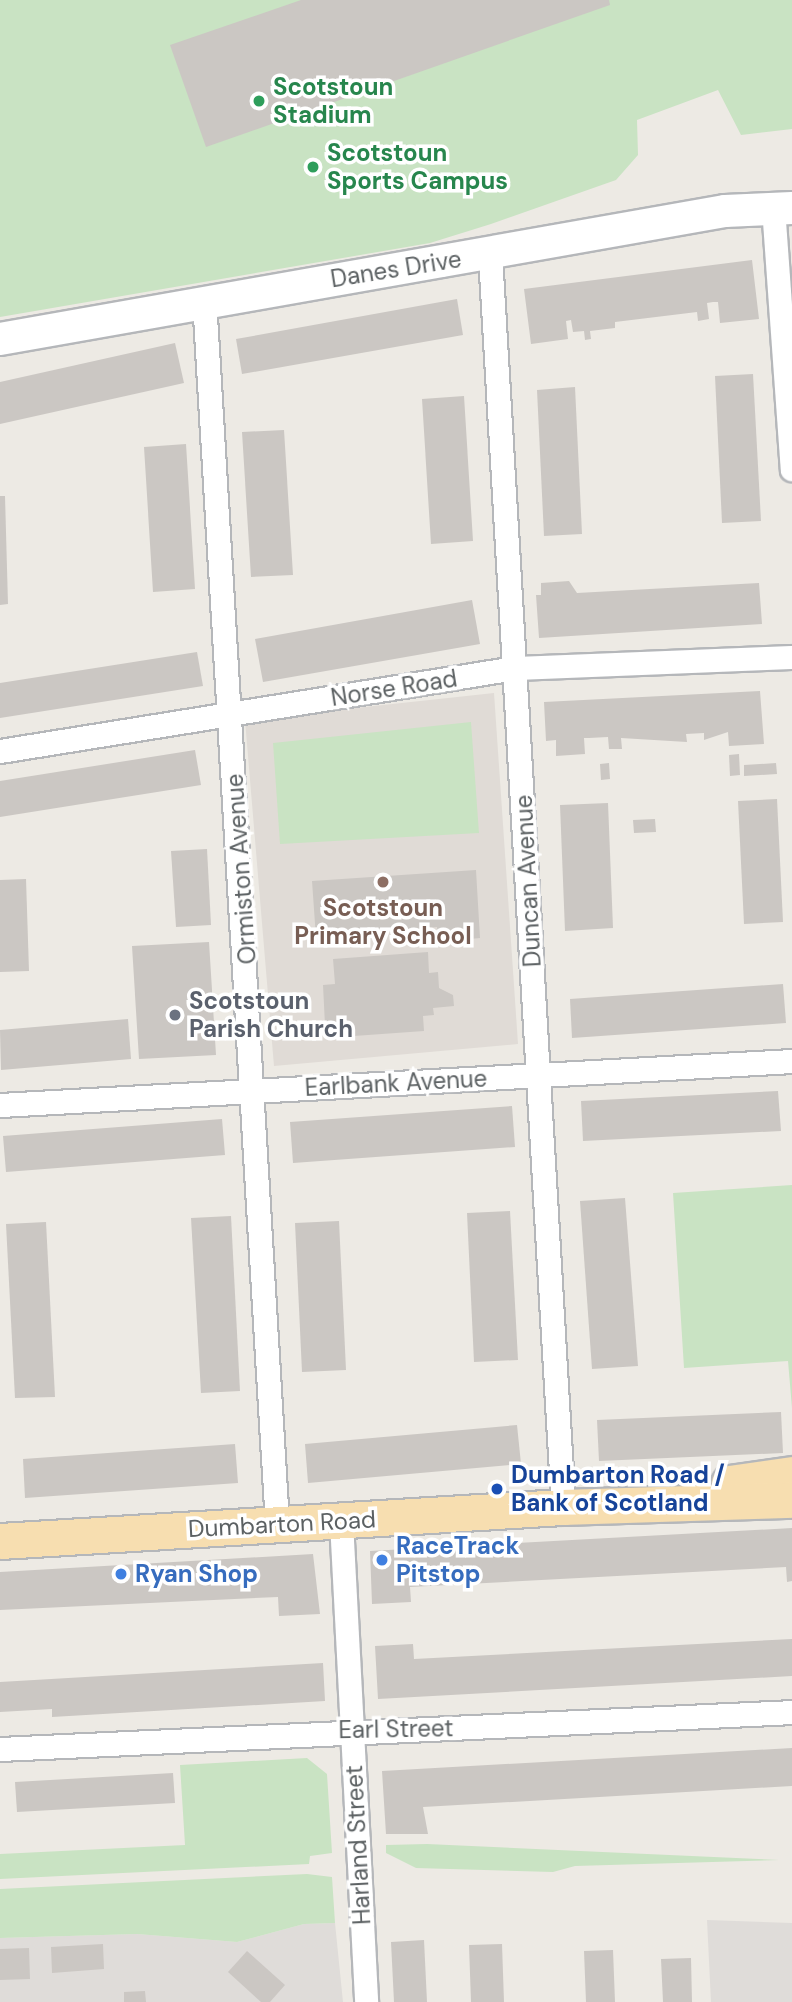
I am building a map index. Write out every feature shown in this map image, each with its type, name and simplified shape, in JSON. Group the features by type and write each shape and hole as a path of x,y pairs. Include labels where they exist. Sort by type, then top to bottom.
{"main road":[{"name":"Dumbarton Road","path":"563,1507 792,1474"},
{"name":"Dumbarton Road","path":"0,1541 563,1507 792,1500"}],"street":[{"name":"Danes Drive","path":"0,339 204,299 782,207"},
{"path":"782,207 792,468"},
{"name":"Duncan Avenue","path":"489,255 563,1507"},
{"name":"Ormiston Avenue","path":"204,299 255,1092 277,1523"},
{"name":"Norse Road","path":"0,751 515,668 792,657"},
{"name":"Earlbank Avenue","path":"0,1105 792,1061"},
{"name":"Harland Street","path":"341,1521 366,2002"},
{"name":"Earl Street","path":"0,1749 353,1729 792,1712"}],"shaded area":[{"name":"Scotstoun Primary School","path":"494,693 518,1044 274,1066 245,720"},
{"path":"707,1920 792,1923 792,2002 711,2002"},
{"path":"335,1923 343,2002 0,2002 0,1938 137,1934 237,1942 304,1924"}],"green space":[{"name":"Scotstoun Sports Campus","path":"0,0 792,0 792,129 741,135 718,90 637,120 638,155 616,180 491,224 430,243 0,317"},
{"path":"471,722 479,833 280,844 273,743"},
{"path":"792,1185 792,1408 788,1361 684,1368 673,1193"},
{"path":"307,1758 327,1774 332,1853 310,1856 309,1864 0,1879 0,1854 185,1845 180,1765"},
{"path":"427,1844 779,1860 575,1866 553,1872 416,1868 386,1853 386,1845"},
{"path":"307,1874 332,1877 335,1923 304,1924 237,1942 137,1934 0,1938 0,1889"}],"building":[{"name":"Scotstoun Stadium","path":"301,0 609,0 610,5 206,147 170,45"},
{"path":"752,260 759,319 720,323 718,302 713,302 707,303 709,319 698,321 697,312 615,322 615,328 590,331 591,339 585,340 584,331 573,332 571,320 566,321 568,339 531,344 524,289"},
{"path":"457,299 463,335 242,374 236,339"},
{"path":"175,343 184,383 0,424 0,382"},
{"path":"753,374 761,521 722,523 715,376"},
{"path":"575,387 582,534 544,536 537,390"},
{"path":"464,396 473,541 431,544 422,399"},
{"path":"284,430 293,575 251,577 242,432"},
{"path":"186,444 195,589 153,592 144,447"},
{"path":"0,496 5,496 8,604 0,605"},
{"path":"569,581 577,593 759,583 762,624 539,638 536,595 541,595 541,583"},
{"path":"472,600 480,644 263,682 255,639"},
{"path":"197,652 203,686 0,718 0,683"},
{"path":"760,691 764,744 729,746 728,732 704,740 704,733 686,734 687,742 621,738 622,749 609,749 608,737 584,738 585,754 556,756 556,740 546,741 544,702"},
{"path":"195,750 201,785 0,817 0,781"},
{"path":"739,754 740,775 730,776 729,755"},
{"path":"609,763 610,779 601,780 600,764"},
{"path":"776,763 777,774 744,776 744,765"},
{"path":"777,799 783,922 744,924 738,801"},
{"path":"608,803 613,928 565,931 560,805"},
{"path":"655,819 656,832 634,833 633,820"},
{"path":"207,849 211,925 176,927 171,851"},
{"path":"476,870 480,938 439,942 437,927 316,938 312,881"},
{"path":"26,879 29,971 0,972 0,880"},
{"name":"Scotstoun Parish Church","path":"209,942 216,1055 139,1059 132,946"},
{"name":"Scotstoun Primary School","path":"428,952 429,973 438,972 439,988 453,995 454,1006 433,1008 434,1015 423,1016 424,1031 340,1037 339,1024 325,1025 323,985 335,984 333,959"},
{"path":"783,984 786,1023 572,1038 570,999"},
{"path":"128,1019 131,1059 1,1070 0,1030"},
{"path":"778,1091 781,1131 583,1141 581,1101"},
{"path":"512,1106 515,1147 293,1163 290,1122"},
{"path":"222,1119 225,1155 6,1172 3,1136"},
{"path":"625,1198 638,1366 592,1369 580,1201"},
{"path":"510,1211 518,1360 474,1362 467,1213"},
{"path":"231,1216 240,1391 201,1393 191,1218"},
{"path":"339,1221 346,1370 302,1372 295,1223"},
{"path":"46,1222 55,1397 15,1398 6,1224"},
{"path":"781,1412 783,1453 599,1461 597,1420"},
{"path":"517,1425 521,1464 308,1483 305,1444"},
{"path":"235,1444 238,1483 25,1498 23,1459"},
{"path":"792,1528 792,1581 787,1582 786,1567 410,1587 411,1602 372,1604 370,1551"},
{"path":"313,1554 320,1614 279,1616 278,1597 0,1610 0,1572"},
{"path":"792,1639 792,1676 378,1699 375,1646 413,1644 414,1659"},
{"path":"323,1663 325,1701 52,1717 52,1709 0,1712 0,1682"},
{"path":"792,1748 792,1786 423,1807 428,1834 386,1834 382,1771"},
{"path":"173,1773 175,1803 17,1812 15,1782"},
{"path":"424,1940 427,2002 394,2002 391,1942"},
{"path":"103,1944 104,1969 52,1973 51,1947"},
{"path":"502,1944 504,2002 471,2002 469,1945"},
{"path":"29,1948 30,1979 0,1980 0,1949"},
{"path":"613,1950 615,2002 586,2002 584,1951"},
{"path":"247,1951 285,1985 270,2002 261,2002 228,1972"},
{"path":"691,1958 692,2002 663,2002 661,1959"},
{"path":"145,1991 146,2002 124,2002 124,1992"}],"place":[{"name":"Scotstoun Stadium","path":"259,101"},
{"name":"Scotstoun Sports Campus","path":"313,167"},
{"name":"Scotstoun Primary School","path":"383,882"},
{"name":"Scotstoun Parish Church","path":"175,1015"},
{"name":"Dumbarton Road / Bank of Scotland","path":"497,1489"},
{"name":"RaceTrack Pitstop","path":"382,1560"},
{"name":"Ryan Shop","path":"121,1574"}]}
